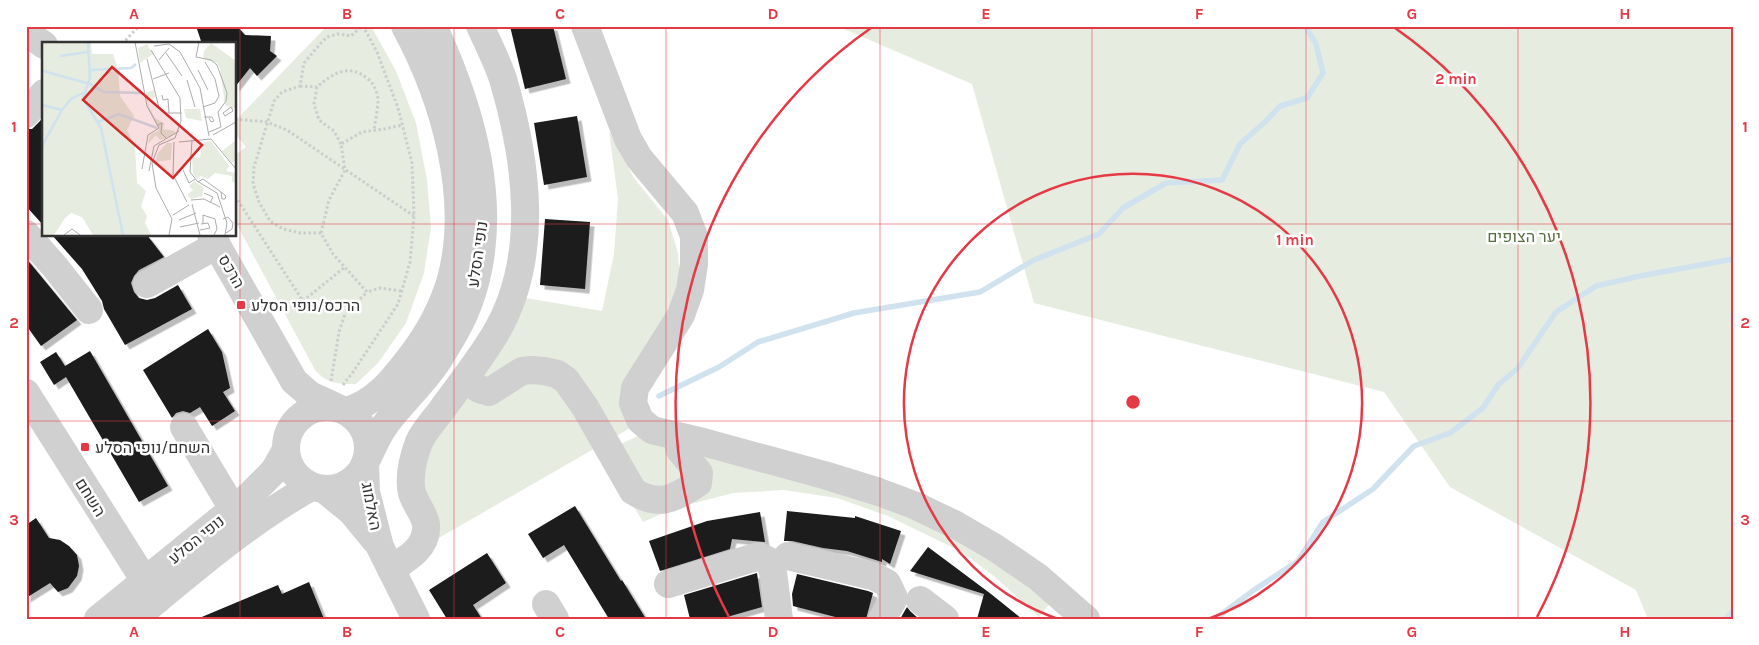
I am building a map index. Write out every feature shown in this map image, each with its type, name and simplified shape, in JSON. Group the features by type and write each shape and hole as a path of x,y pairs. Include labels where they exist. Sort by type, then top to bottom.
{"street":[{"name":"נופי הסלע","path":"337,407 364,405 382,391 415,352 446,295 454,261 458,205 450,145 432,85 405,26"},
{"name":"נופי הסלע","path":"367,461 378,435 387,421 419,386 449,342 469,303 478,266 483,223 479,170 474,140 455,77 433,26"},
{"path":"386,558 414,554 424,541 426,524 413,496 410,479 413,461 420,440 505,318 523,250 526,210 516,130 502,77 480,26"},
{"path":"585,26 628,139 639,158 685,213 694,236 694,264 690,290 681,315 635,388 633,403 640,420 652,430 824,475 879,492 922,509 956,525 994,547 1038,578 1086,619"},
{"path":"26,32 42,44"},
{"path":"26,114 42,95"},
{"path":"479,170 522,167"},
{"path":"26,234 89,310"},
{"name":"הרכס","path":"214,240 262,321 294,381 310,395 337,407"},
{"path":"147,284 214,240"},
{"name":"הרכס","path":"281,359 289,390 287,441"},
{"path":"465,378 479,390 489,392 522,371 544,371 557,374 566,380 585,407 634,491 652,499 662,501 684,492 698,482 699,473 679,448 680,437"},
{"name":"השחם","path":"26,393 151,591"},
{"path":"325,406 337,407 355,417 367,435 369,446 367,461 359,475 349,483 337,488 318,488 301,481 293,472 288,462 287,441 295,422 308,411 325,406"},
{"path":"184,427 234,509"},
{"name":"נופי הסלע","path":"134,619 151,591 274,471 287,441"},
{"name":"האלמוג","path":"367,461 366,492 386,558 416,619"},
{"name":"נופי הסלע","path":"98,619 151,591 288,500 318,488"},
{"name":"האלמוג","path":"318,488 352,512 386,558"},
{"path":"668,584 759,556 769,561 774,572 779,619"},
{"path":"788,556 873,576 886,583 894,598 882,619"},
{"path":"920,600 945,619"}],"path":[{"path":"124,42 139,26"},
{"path":"300,86 304,63 321,43 328,37 338,34 351,36 363,26 377,52 398,108 412,163 414,216 410,262 398,304 354,372 337,407"},
{"path":"366,292 334,254 320,233 329,200 345,170 341,144 334,131 318,120 314,104 317,87 330,75 347,70 360,72 374,83 378,99 374,131"},
{"path":"317,87 300,86 282,92 274,101 254,167 253,184 259,202 270,221 283,229 300,233 320,233"},
{"path":"236,119 267,122 287,130 414,216"},
{"path":"341,144 362,132 402,124"},
{"path":"236,198 303,302 345,267"},
{"path":"337,407 339,332 345,314 366,292 380,288 401,291"}],"green space":[{"path":"327,26 371,26 396,71 416,123 427,180 431,227 424,273 406,323 378,363 356,384 328,381 315,370 236,223 236,154 246,147 236,135 236,120"},
{"name":"יער הצופים","path":"837,26 1733,26 1733,619 1648,619 1636,590 1450,487 1384,392 1034,303 972,84"},
{"path":"609,131 634,178 668,220 678,253 680,284 632,427 437,539 419,474 427,448 520,297 602,311 614,254 618,199"},
{"path":"642,434 879,501 962,539 1051,602 1039,617 995,577 962,552 888,516 837,498 784,490 733,493 675,508 643,522 602,453"}],"building":[{"path":"196,26 237,26 245,35 271,36 270,51 277,56 257,76 250,68 236,86 236,42 201,42"},
{"path":"510,26 553,26 566,79 525,89"},
{"path":"577,116 587,177 544,185 534,123"},
{"path":"42,121 42,224 26,206 26,129 32,129"},
{"path":"545,219 590,222 585,289 540,285"},
{"path":"53,236 148,236 164,257 139,270 131,283 134,292 139,298 147,300 155,298 178,285 192,309 125,345 104,309 102,301 82,269"},
{"path":"26,258 77,320 41,346 26,325"},
{"path":"208,329 222,352 230,388 223,392 235,411 212,426 200,407 190,413 183,411 176,413 172,418 143,370"},
{"path":"90,351 168,486 139,502 66,377 54,385 40,362 56,352 65,366"},
{"path":"575,506 646,619 609,619 564,545 543,558 528,534"},
{"path":"787,511 855,518 855,516 901,531 890,564 882,559 882,562 847,551 784,541"},
{"path":"760,512 765,542 732,539 730,549 660,571 649,541 707,521"},
{"path":"36,518 49,538 60,540 69,546 77,555 79,566 77,576 68,588 58,592 50,583 26,598 26,525"},
{"path":"928,547 1022,619 977,619 984,594 910,571"},
{"path":"487,553 506,583 473,605 482,619 447,619 429,590"},
{"path":"757,573 762,607 720,619 690,619 684,595"},
{"path":"797,574 873,593 866,619 843,619 793,606 792,594"},
{"path":"309,582 324,619 197,619 278,585 282,594"},
{"path":"907,607 911,612 919,619 900,619"}],"waterway":[{"path":"659,396 719,367 758,342 854,313 980,292 1034,260 1099,234 1123,208 1166,183 1222,180 1240,144 1280,106 1307,98 1323,73 1316,44 1305,26"},
{"path":"1215,619 1298,561 1323,522 1373,489 1414,446 1450,433 1483,408 1498,385 1518,368 1556,312 1596,286 1733,259"},
{"path":"1726,619 1733,611"}],"place":[{"name":"הרכס/נופי הסלע","path":"241,305"},
{"name":"השחם/נופי הסלע","path":"85,447"}]}
